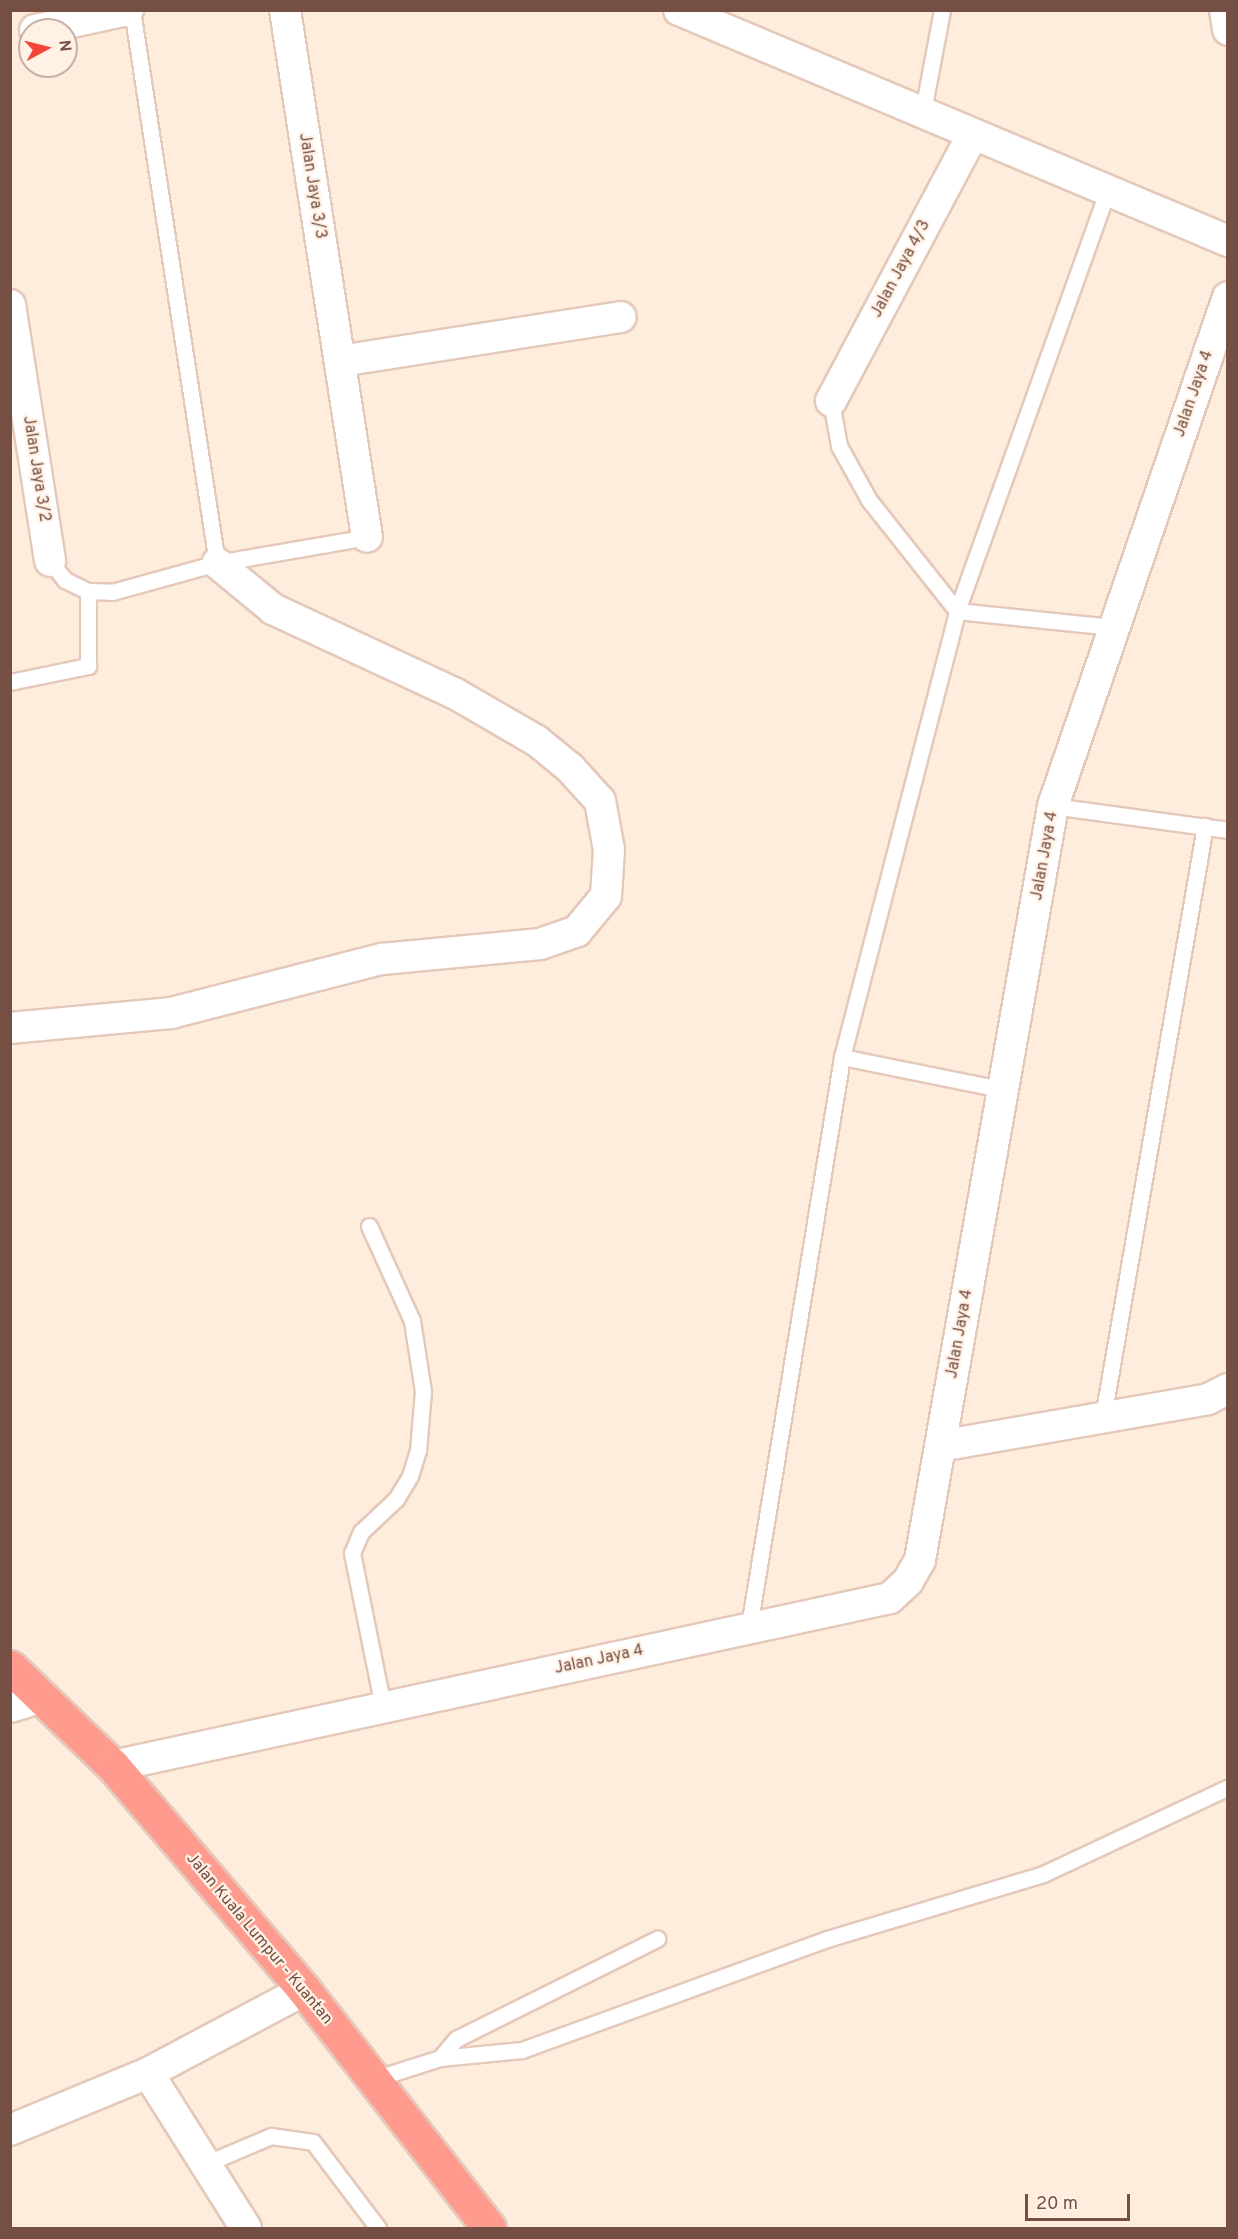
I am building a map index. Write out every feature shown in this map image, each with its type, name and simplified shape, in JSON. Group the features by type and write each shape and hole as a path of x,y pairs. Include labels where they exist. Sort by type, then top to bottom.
{"highway":[{"name":"Jalan Kuala Lumpur - Kuantan","path":"10,1666 113,1766 304,1990 489,2229"}],"street":[{"path":"78,21 130,10"},
{"name":"Jalan Jaya 3/3","path":"285,10 367,537"},
{"path":"679,10 922,116 1227,242"},
{"path":"1225,10 1227,30"},
{"name":"Jalan Jaya 4/3","path":"831,401 972,136"},
{"name":"Jalan Jaya 4","path":"113,1766 890,1598 902,1587 920,1560 1005,1090 1053,806 1112,627 1227,297"},
{"name":"Jalan Jaya 3/2","path":"10,305 50,561"},
{"path":"340,361 621,317"},
{"path":"10,1028 171,1013 382,959 540,944 577,931 606,896 609,850 600,801 570,768 537,741 456,694 273,609 217,563"},
{"path":"940,1446 1208,1399 1227,1389"},
{"path":"10,1707 42,1697"},
{"path":"10,2130 147,2073 304,1990"},
{"path":"147,2073 246,2229"}],"lane":[{"path":"130,10 217,563"},
{"path":"922,116 942,10"},
{"path":"749,1627 842,1057 957,611 1107,192"},
{"path":"831,401 839,446 869,500 957,611 1112,627"},
{"path":"50,561 65,580 88,591 112,592 217,563 367,537"},
{"path":"10,682 88,666 88,591"},
{"path":"1053,806 1227,830"},
{"path":"1103,1417 1205,826"},
{"path":"842,1057 1005,1090"},
{"path":"369,1226 412,1321 423,1391 418,1450 410,1476 396,1499 362,1532 352,1553 383,1707"},
{"path":"374,2079 440,2058 522,2050 827,1939 1043,1874 1227,1788"},
{"path":"440,2058 456,2039 657,1939"},
{"path":"205,2164 271,2136 313,2142 378,2229"}]}
